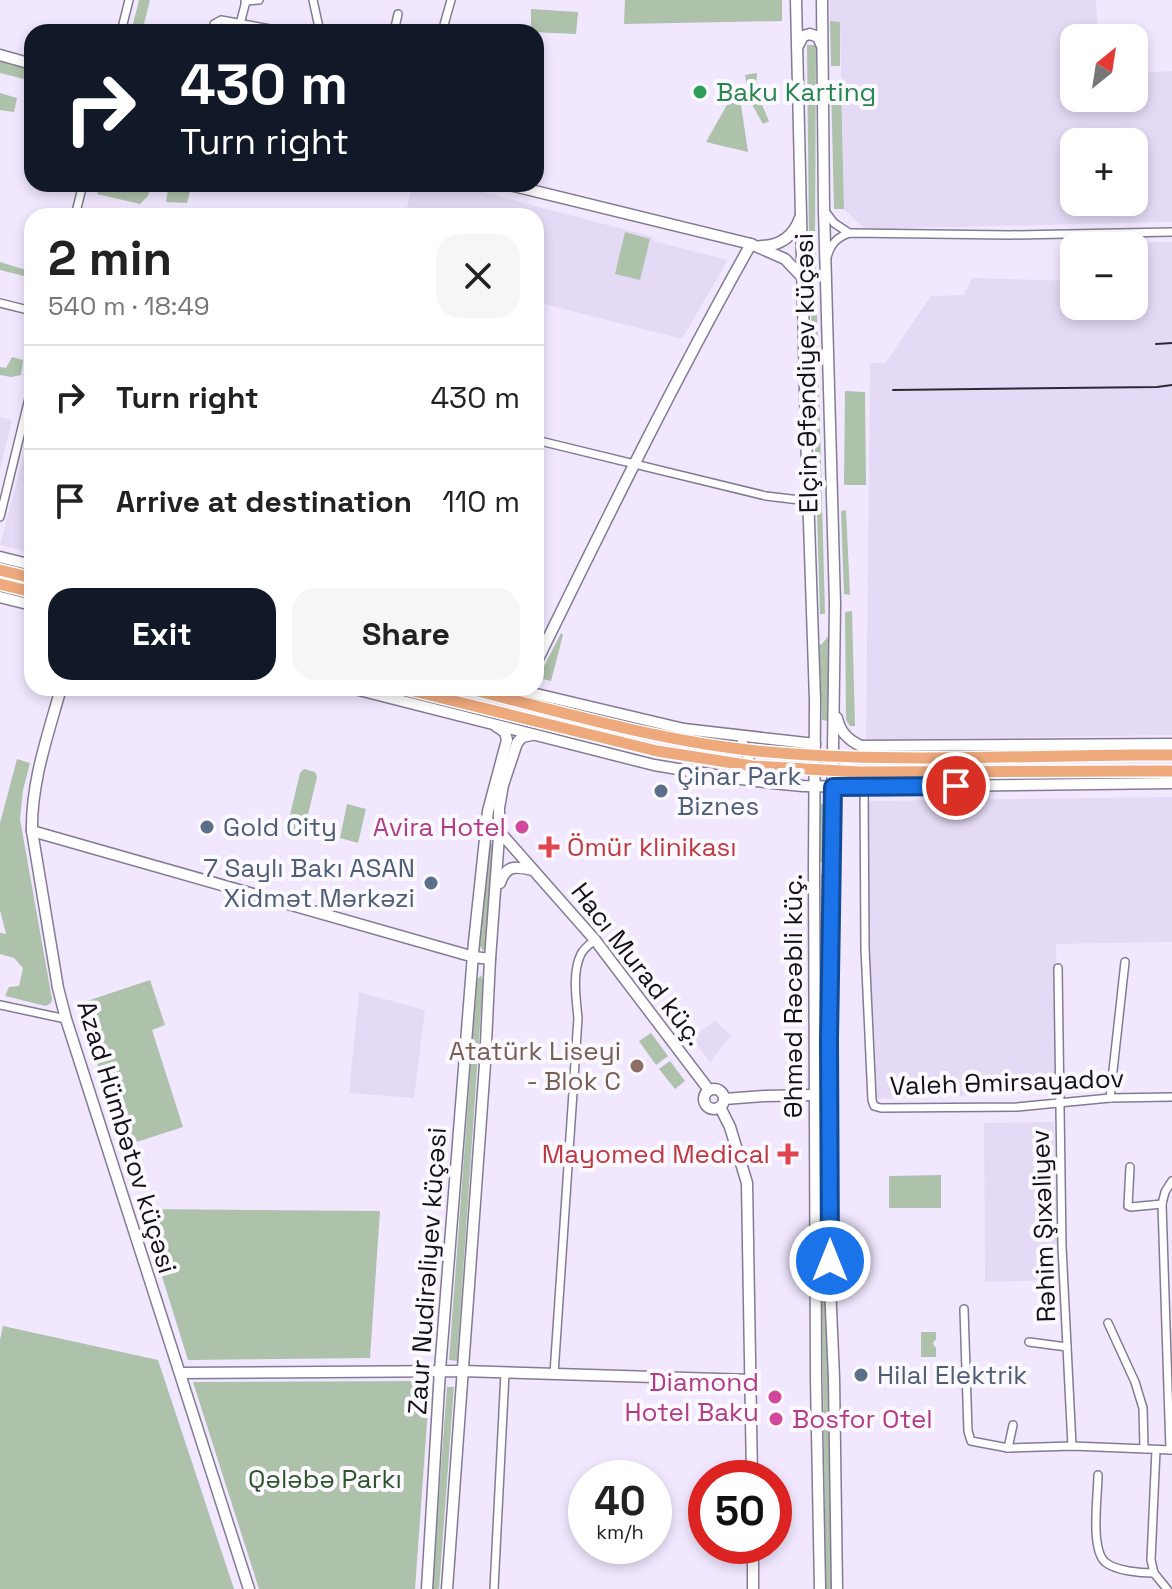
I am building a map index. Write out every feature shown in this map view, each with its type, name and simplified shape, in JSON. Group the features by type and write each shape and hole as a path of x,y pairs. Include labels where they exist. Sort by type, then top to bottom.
{"main road":[{"path":"0,570 24,576"},
{"path":"0,584 24,590"},
{"path":"433,696 628,745 752,766 860,772 1172,771"},
{"path":"498,696 632,729 754,751 860,757 1172,755"}],"street":[{"path":"123,24 129,0"},
{"path":"214,24 221,20 240,24 245,1 259,0"},
{"path":"313,0 318,24"},
{"path":"444,24 451,0"},
{"name":"Elçin Əfəndiyev küçəsi","path":"796,0 815,744"},
{"name":"Elçin Əfəndiyev küçəsi","path":"822,0 824,210 835,604 834,745"},
{"path":"396,24 398,14"},
{"path":"798,48 803,36 810,34 818,37 823,48"},
{"path":"0,55 24,62"},
{"path":"539,192 751,244 773,246 787,238 797,226 801,209"},
{"path":"824,210 834,223 849,233"},
{"path":"826,260 837,238 849,233 1021,235 1172,232"},
{"path":"751,244 785,259 803,278"},
{"path":"544,647 634,465 751,244"},
{"path":"0,303 24,309"},
{"path":"0,517 24,419"},
{"path":"544,442 766,496 808,501"},
{"path":"0,557 24,563"},
{"path":"0,597 24,603"},
{"path":"812,612 819,622 826,623 833,616 835,604"},
{"path":"544,695 638,719 724,735 815,744"},
{"name":"Azad Hümbətov küçəsi","path":"59,696 32,807 32,831 58,988 115,1176 249,1589"},
{"path":"382,696 654,765 726,777 833,787 1172,783"},
{"path":"835,703 840,729 851,741 861,746 1172,744"},
{"name":"Zaur Nudirəliyev küçəsi","path":"427,1589 440,1370 484,842 488,811 507,740 505,732 496,726"},
{"name":"Zaur Nudirəliyev küçəsi","path":"447,1589 485,1064 499,808 514,749 519,739 532,735"},
{"path":"724,735 741,743 749,758 742,773 726,777"},
{"name":"Əhməd Rəcəbli küç.","path":"815,744 816,1379 820,1589"},
{"name":"Əhməd Rəcəbli küç.","path":"834,745 829,1040 830,1286 837,1589"},
{"path":"921,747 905,754 900,769 906,780 925,786"},
{"name":"Valeh Əmirsayadov","path":"864,787 865,948 874,1106 1017,1107 1110,1098 1172,1097"},
{"path":"32,831 490,959"},
{"path":"484,842 489,833 499,831"},
{"name":"Hacı Murad küç.","path":"499,831 595,940 709,1090"},
{"path":"814,866 831,866"},
{"path":"496,896 507,870 515,867 533,870"},
{"path":"554,1374 577,1030 577,967 581,954 595,940"},
{"path":"1110,1098 1125,962"},
{"name":"Rəhim Şıxəliyev","path":"1058,968 1062,1247 1072,1446"},
{"path":"0,1005 66,1019"},
{"path":"815,1039 829,1040"},
{"path":"752,1460 747,1183 722,1103 719,1090 709,1090 705,1095 705,1104 713,1109 722,1103 765,1096 815,1095"},
{"path":"1130,1167 1128,1206 1162,1204"},
{"path":"964,1309 968,1431 971,1441 1008,1448 1072,1446 1171,1450 1162,1204 1172,1181"},
{"path":"1108,1323 1135,1382 1143,1408 1144,1449"},
{"name":"Rəhim Şıxəliyev","path":"1029,1342 1067,1347"},
{"path":"181,1373 440,1370 751,1380"},
{"path":"494,1589 505,1373"},
{"path":"1008,1448 1013,1425"},
{"path":"1156,1450 1151,1560 1154,1573 1167,1589"},
{"path":"1098,1475 1096,1543 1099,1555 1115,1567 1154,1573"},
{"path":"753,1564 753,1589"}],"shaded area":[{"path":"830,0 1096,0 1097,24 1060,24 1060,112 1148,112 1148,72 1172,71 1172,222 865,229 844,209 840,22 830,21"},
{"path":"410,192 481,192 543,208 407,208"},
{"path":"544,208 728,260 682,339 544,304"},
{"path":"1148,242 1172,242 1172,735 866,740 870,363 885,363 931,296 964,295 972,278 1060,281 1060,320 1148,320"},
{"path":"0,417 12,420 0,469"},
{"path":"24,454 24,551 0,545"},
{"path":"1172,797 1172,942 1056,944 1060,1092 875,1099 868,952 867,801"},
{"path":"359,992 425,1010 414,1098 349,1093"},
{"path":"715,1021 731,1035 710,1063 692,1037"},
{"path":"1054,1122 1058,1280 985,1282 984,1123"}],"green space":[{"path":"139,0 150,0 144,24 133,24"},
{"path":"625,0 782,0 782,21 624,24"},
{"path":"531,9 578,12 576,34 544,33 544,24 531,24"},
{"path":"830,21 840,22 840,66 831,66"},
{"path":"807,45 816,45 815,240 825,614 820,614 809,241"},
{"path":"0,60 24,67 24,79 0,73"},
{"path":"757,73 756,91 769,121 763,124 749,99 745,75"},
{"path":"831,84 841,84 844,209 834,209"},
{"path":"0,93 17,98 14,112 0,110"},
{"path":"733,101 741,105 748,152 706,142 728,103"},
{"path":"98,192 149,192 140,204"},
{"path":"168,192 190,192 187,203 166,202"},
{"path":"625,232 650,239 640,280 615,274"},
{"path":"0,262 24,269 24,276 0,270"},
{"path":"12,357 23,360 21,375 0,375 0,367 6,368"},
{"path":"845,391 865,392 866,485 844,485"},
{"path":"846,510 850,595 844,594 841,511"},
{"path":"852,611 855,726 850,726 846,720 845,612"},
{"path":"561,633 551,681 544,679 544,666"},
{"path":"829,635 828,721 822,720 819,645"},
{"path":"17,759 30,763 20,819 52,999 46,1006 5,996 9,987 19,986 23,968 14,958 0,954 0,933 6,934 0,910 0,823"},
{"path":"304,769 315,772 317,777 304,830 299,831 288,823 300,773"},
{"path":"347,804 366,809 358,843 340,838"},
{"path":"820,804 825,804 825,862 820,862"},
{"path":"496,840 487,945 483,951 479,945 488,847"},
{"path":"821,874 826,874 824,1026 818,1026"},
{"path":"481,975 457,1361 449,1360 477,980"},
{"path":"150,980 165,1025 152,1030 183,1127 124,1146 78,1004"},
{"path":"651,1033 668,1056 656,1065 639,1041"},
{"path":"823,1043 834,1589 826,1589 818,1044"},
{"path":"670,1061 685,1081 675,1089 659,1069"},
{"path":"941,1175 941,1208 889,1208 889,1176"},
{"path":"141,1209 380,1211 370,1358 188,1360"},
{"path":"3,1326 158,1360 234,1589 0,1589 0,1340"},
{"path":"921,1332 936,1332 933,1344 936,1357 921,1357"},
{"name":"Qələbə Parkı","path":"430,1381 415,1589 259,1589 193,1382"},
{"path":"447,1387 454,1387 439,1589 432,1589"}],"railway":[{"path":"1156,344 1172,343"},
{"path":"893,390 1172,385"}],"place":[{"name":"Baku Karting","path":"700,92"},
{"name":"Çinar Park Biznes","path":"661,791"},
{"name":"Gold City","path":"207,827"},
{"name":"Avira Hotel","path":"522,827"},
{"name":"Ömür klinikası","path":"549,847"},
{"name":"7 Saylı Bakı ASAN Xidmət Mərkəzi","path":"431,883"},
{"name":"Atatürk Liseyi - Blok C","path":"637,1066"},
{"name":"Mayomed Medical","path":"788,1154"},
{"name":"Hilal Elektrik","path":"861,1375"},
{"name":"Diamond Hotel Baku","path":"775,1397"},
{"name":"Bosfor Otel","path":"776,1419"}],"route":[{"path":"830,1261 833,787 956,786"}]}
